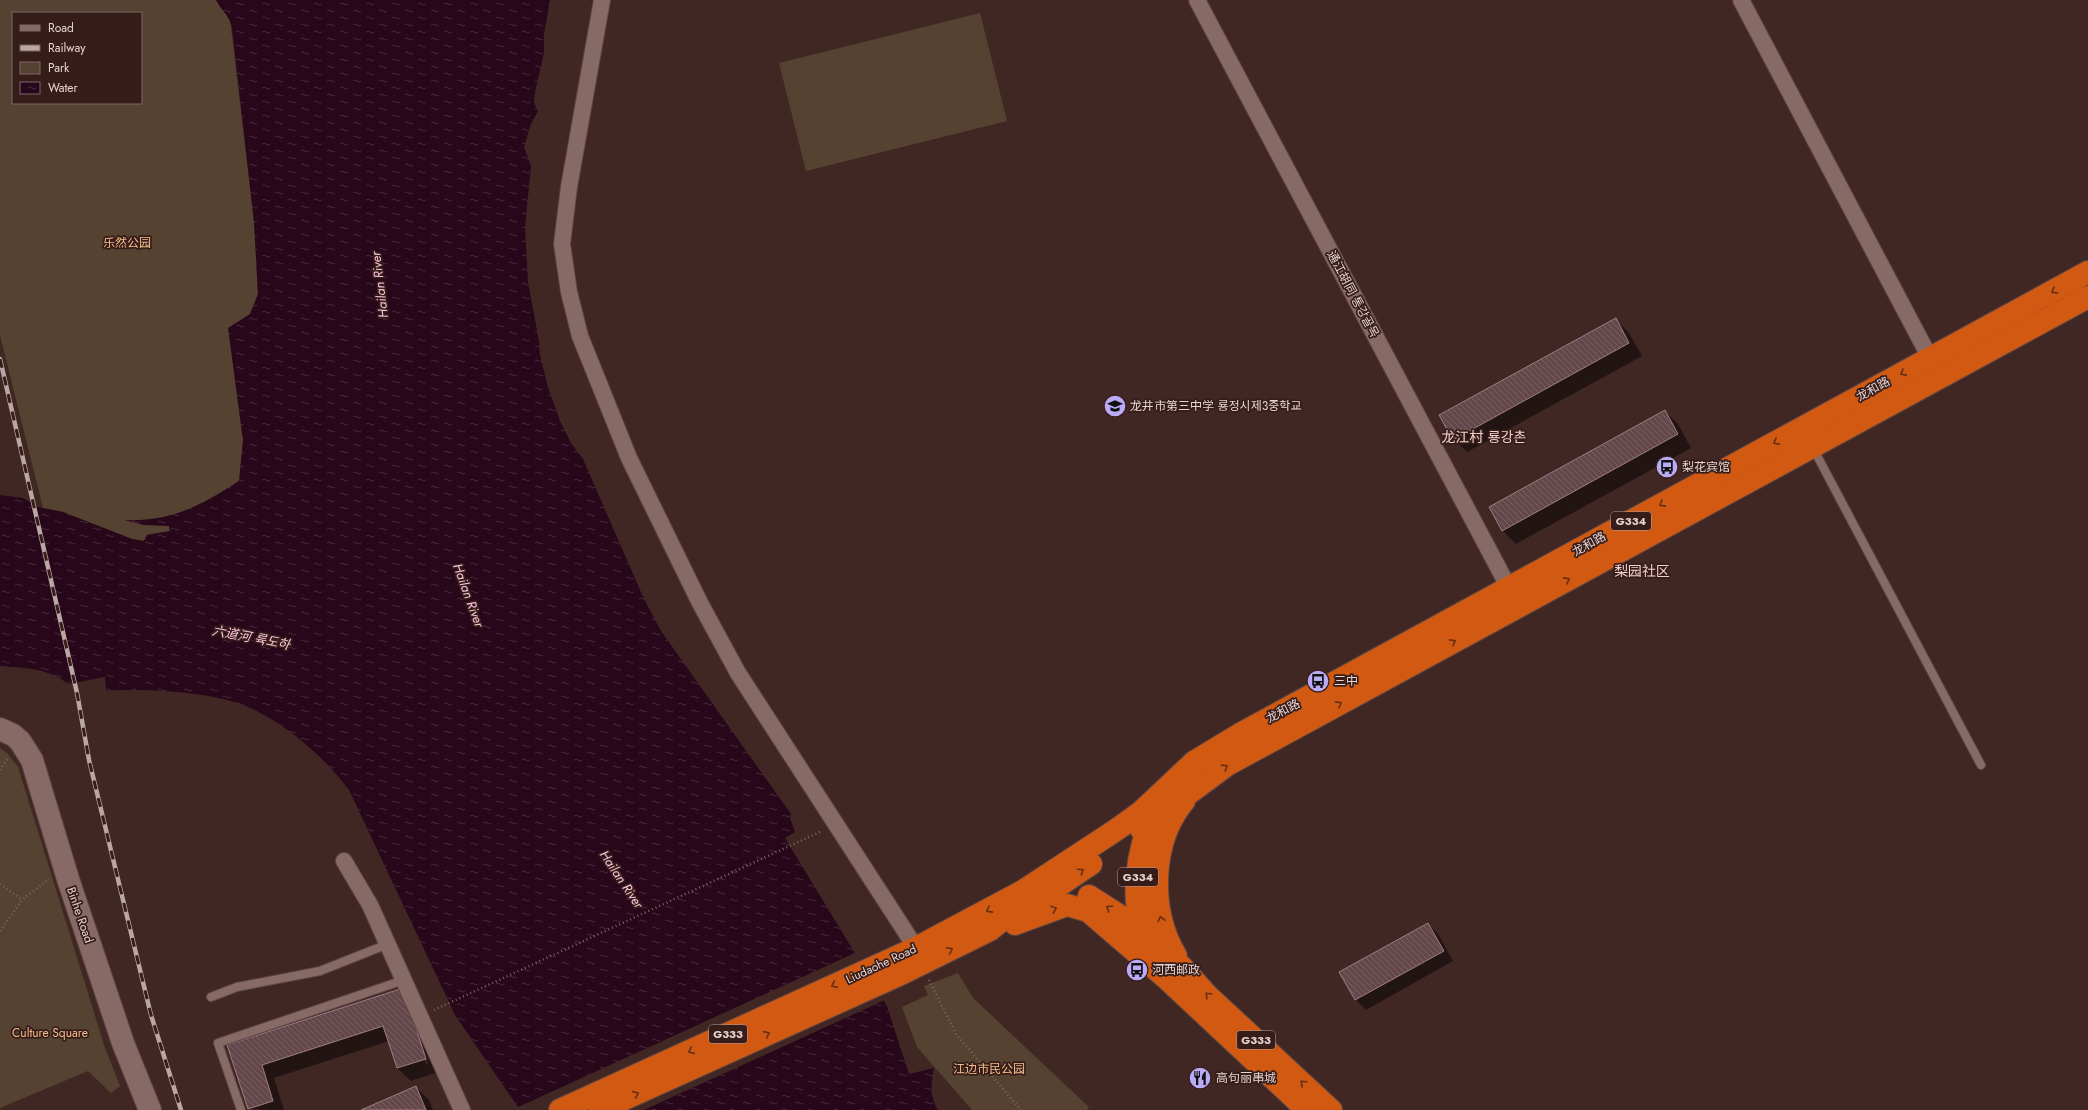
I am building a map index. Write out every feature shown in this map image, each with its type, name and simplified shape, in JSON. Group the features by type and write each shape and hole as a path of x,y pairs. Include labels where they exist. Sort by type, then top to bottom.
{"highway":[{"name":"龙和路","path":"1185,783 1227,765 1808,437 1930,358 2088,272"},
{"name":"龙和路","path":"1185,783 1207,753 1509,588 2088,297"},
{"name":"G334","path":"1175,973 1156,962 1142,930 1138,903 1138,869 1150,822 1185,783"},
{"name":"G334","path":"1175,973 1159,911 1157,879 1162,849 1171,822 1179,807 1185,783"},
{"name":"Liudaohe Road","path":"919,956 1023,891 1185,783"},
{"name":"Liudaohe Road","path":"560,1110 919,956 990,930 1007,916 1057,887 1150,822"},
{"path":"1023,891 1057,887 1088,895 1142,930"},
{"path":"990,930 1012,925 1058,907 1067,905 1077,907 1098,917 1175,973"},
{"name":"Liudaohe Road","path":"600,1110 899,965"},
{"name":"G333","path":"1175,973 1307,1110"},
{"name":"G333","path":"1175,973 1207,995 1331,1110"}],"street":[{"path":"602,0 569,186 562,244 569,292 580,336 629,458 700,603 738,673 837,824 919,956"},
{"name":"通江胡同 통강골목","path":"1197,0 1509,588"},
{"path":"1741,0 1930,358"},
{"name":"Binhe Road","path":"0,729 13,735 20,741 32,760 64,868 123,1043 150,1110"},
{"path":"344,861 370,904 462,1110"}],"lane":[{"path":"1808,437 1981,765"},
{"path":"211,997 237,987 320,971 388,944"},
{"path":"241,1110 218,1042 404,980"}],"path":[{"path":"447,1005 793,846 837,824"},
{"path":"0,931 22,900 64,868"},
{"path":"0,884 22,900"},
{"path":"919,956 947,1019 956,1034 1021,1110"}],"green space":[{"name":"乐然公园","path":"0,0 216,0 230,19 254,222 258,294 250,314 244,318 243,441 239,481 216,496 181,512 142,521 169,525 170,531 147,535 144,541 132,539 63,512 43,508 0,335"},
{"path":"980,13 1007,121 806,171 779,63"},
{"name":"Culture Square","path":"0,748 7,753 18,767 105,1048 120,1086 111,1093 88,1071 0,1108"},
{"name":"江边市民公园","path":"958,973 973,998 1089,1107 1087,1110 972,1110 917,1047 902,1007 928,995 924,986"}],"water":[{"path":"216,0 550,0 544,34 544,53 535,92 534,103 538,111 531,124 524,147 531,166 525,227 528,282 539,341 540,355 548,387 560,421 571,443 583,459 644,599 661,631 791,814 790,818 795,832 785,838 887,1006 909,1074 934,1068 932,1094 938,1110 520,1110 455,1015 349,790 328,765 304,742 263,714 234,702 178,692 139,690 106,691 105,677 68,684 53,675 44,672 27,668 0,666 0,495 23,498 38,507 63,512 132,539 144,541 147,535 170,531 169,526 144,525 124,520 156,518 184,511 211,498 239,481 243,441 228,328 250,314 258,294 254,222 232,28 229,19"}],"pier":[{"path":"857,952 885,1000 644,1110 518,1110 516,1108"}],"building":[{"path":"1616,318 1629,343 1453,440 1439,415"},
{"path":"1665,410 1678,434 1502,531 1489,507"},
{"path":"1428,923 1444,951 1355,1000 1339,972"},
{"path":"403,988 426,1059 397,1068 383,1026 262,1065 273,1101 248,1109 227,1045"},
{"path":"416,1086 426,1110 361,1110"}],"railway":[{"path":"0,359 77,693 89,760 151,1015 181,1110"}],"place":[{"name":"龙井市第三中学 룡정시제3중학교","path":"1115,406"},
{"name":"梨花宾馆","path":"1667,467"},
{"name":"三中","path":"1318,681"},
{"name":"河西邮政","path":"1137,970"},
{"name":"高句丽串城","path":"1200,1078"}],"district":[{"name":"龙江村 룡강촌","path":"1484,437"},
{"name":"梨园社区","path":"1642,571"}],"water label":[{"name":"Hailan River","path":"379,285"},
{"name":"Hailan River","path":"469,595"},
{"name":"六道河 륙도하","path":"251,637"},
{"name":"Hailan River","path":"622,879"}]}
